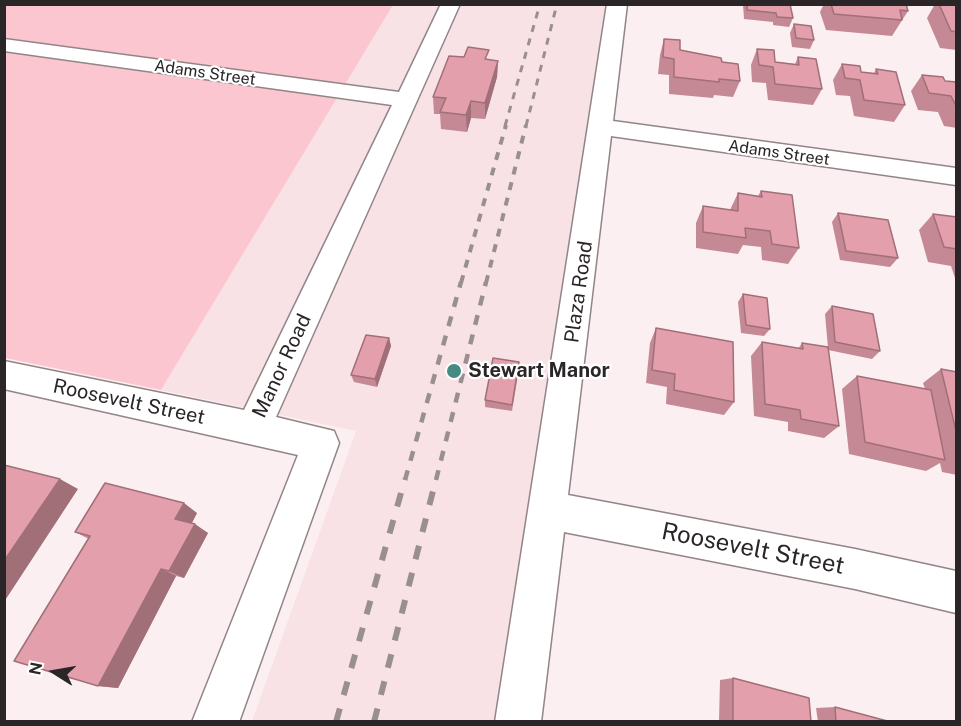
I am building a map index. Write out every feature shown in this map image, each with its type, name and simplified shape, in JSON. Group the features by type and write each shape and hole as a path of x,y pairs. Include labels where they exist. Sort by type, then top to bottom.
{"street":[{"name":"Manor Road","path":"214,722 321,443 253,429 451,4"},
{"name":"Plaza Road","path":"518,722 617,4"},
{"name":"Adams Street","path":"4,45 406,100"},
{"name":"Adams Street","path":"601,127 957,177"},
{"name":"Roosevelt Street","path":"4,375 253,429"},
{"name":"Roosevelt Street","path":"549,510 855,569 957,592"}],"shaded area":[{"path":"7,4 393,5 161,390 5,358 5,6"},
{"path":"393,5 611,5 495,721 252,721 356,431 161,390"}],"building":[{"path":"747,4 790,4 793,18 777,17 776,13 747,10"},
{"path":"831,4 906,4 908,11 900,10 902,20 834,14"},
{"path":"939,4 957,4 957,32 951,31"},
{"path":"794,24 811,26 814,40 796,38"},
{"path":"664,39 680,40 680,50 721,58 722,62 738,64 740,81 719,79 719,82 674,77 674,59 663,57"},
{"path":"468,47 489,50 485,59 498,61 485,103 471,101 466,115 440,112 446,98 433,97 449,56 464,57"},
{"path":"757,49 774,50 775,62 799,65 798,57 816,59 822,89 775,84 773,67 759,65"},
{"path":"842,64 860,66 861,72 878,74 876,69 896,72 905,105 864,100 860,80 845,78"},
{"path":"922,75 943,77 945,81 957,82 957,108 951,96 929,93"},
{"path":"761,191 792,195 799,248 772,244 770,231 745,228 746,238 703,232 703,206 738,211 738,193 762,197"},
{"path":"838,213 888,220 898,258 846,251"},
{"path":"933,214 957,217 957,249 944,247"},
{"path":"743,294 767,298 770,329 746,325"},
{"path":"832,306 873,314 880,351 835,342"},
{"path":"656,328 733,342 734,402 674,390 675,374 652,370"},
{"path":"366,335 389,338 375,379 351,375"},
{"path":"762,342 803,349 802,343 828,347 839,426 801,419 800,410 765,404"},
{"path":"493,358 519,362 512,405 485,400"},
{"path":"941,369 957,372 957,435"},
{"path":"857,376 931,390 945,460 865,442"},
{"path":"4,465 60,479 4,561"},
{"path":"105,483 184,503 175,519 195,524 169,571 161,569 98,686 14,661 90,536 75,532"},
{"path":"733,678 809,698 811,722 733,722"},
{"path":"835,707 891,722 836,722"}],"railway":[{"path":"505,126 540,4"},
{"path":"526,126 557,4"},
{"path":"461,283 506,125"},
{"path":"486,283 526,125"},
{"path":"405,480 461,282"},
{"path":"436,480 486,282"},
{"path":"336,722 405,479"},
{"path":"374,722 436,479"}],"place":[{"name":"Stewart Manor","path":"454,371"}]}
